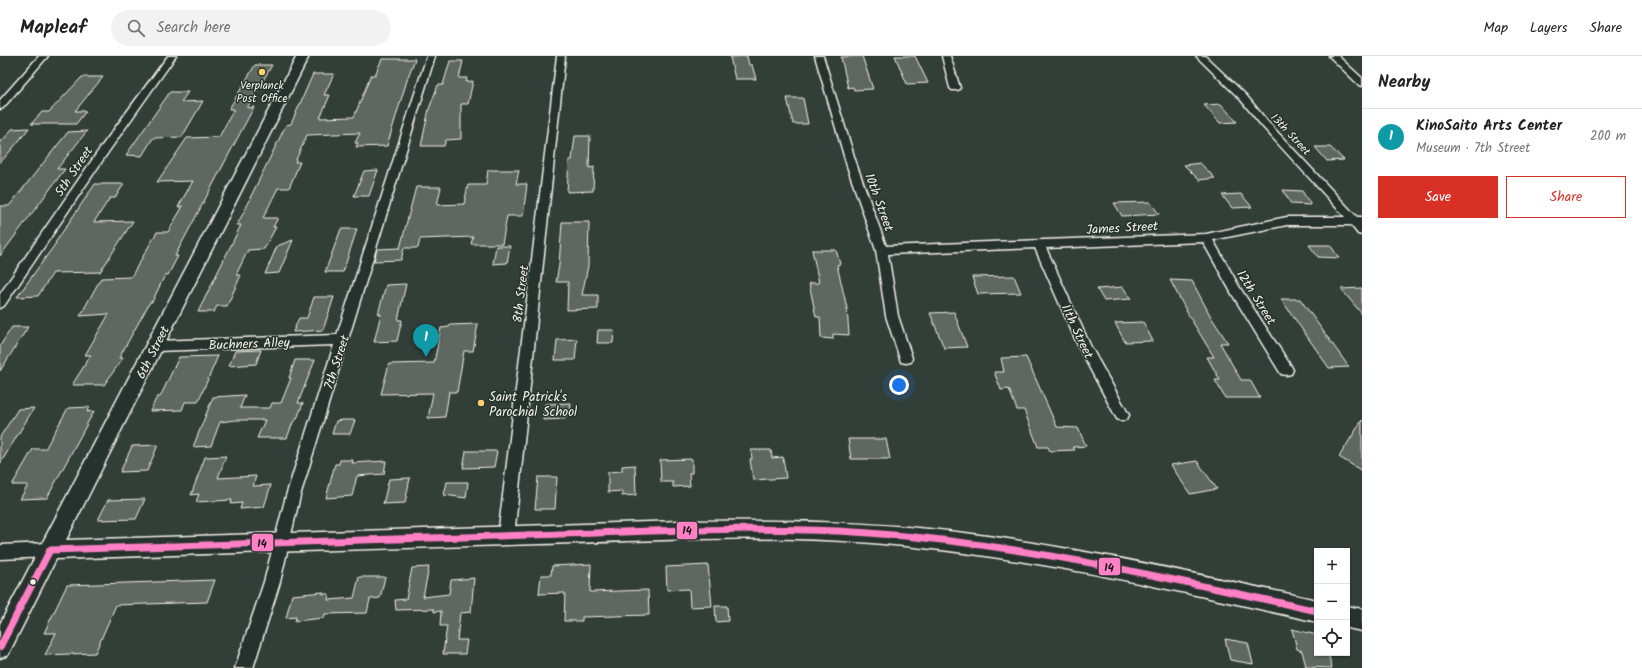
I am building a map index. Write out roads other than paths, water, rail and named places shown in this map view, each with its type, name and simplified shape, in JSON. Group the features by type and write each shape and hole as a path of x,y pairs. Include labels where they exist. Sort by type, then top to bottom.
{"street":[{"path":"0,106 44,56"},
{"name":"5th Street","path":"0,303 100,156 172,56"},
{"name":"6th Street","path":"0,647 303,56"},
{"name":"7th Street","path":"244,668 272,582 293,496 431,56"},
{"name":"8th Street","path":"506,536 561,56"},
{"name":"10th Street","path":"819,56 852,166 882,250 892,316 906,358"},
{"path":"946,56 954,88"},
{"name":"13th Street","path":"1200,56 1243,97 1264,123 1358,221 1362,231"},
{"path":"1333,56 1362,83"},
{"name":"James Street","path":"882,250 1206,238 1287,221 1358,221"},
{"name":"12th Street","path":"1206,238 1236,291 1286,370"},
{"name":"11th Street","path":"1039,245 1085,348 1122,415"},
{"name":"Buchners Alley","path":"155,346 343,340"},
{"path":"0,552 282,542 677,531 789,530 913,536 983,546 1118,569 1314,610"},
{"path":"1350,618 1362,620"}],"place":[{"name":"Verplanck Post Office","path":"262,72"},
{"name":"KinoSaito Arts Center","path":"426,357"},
{"name":"Saint Patrick's Parochial School","path":"481,403"}]}
